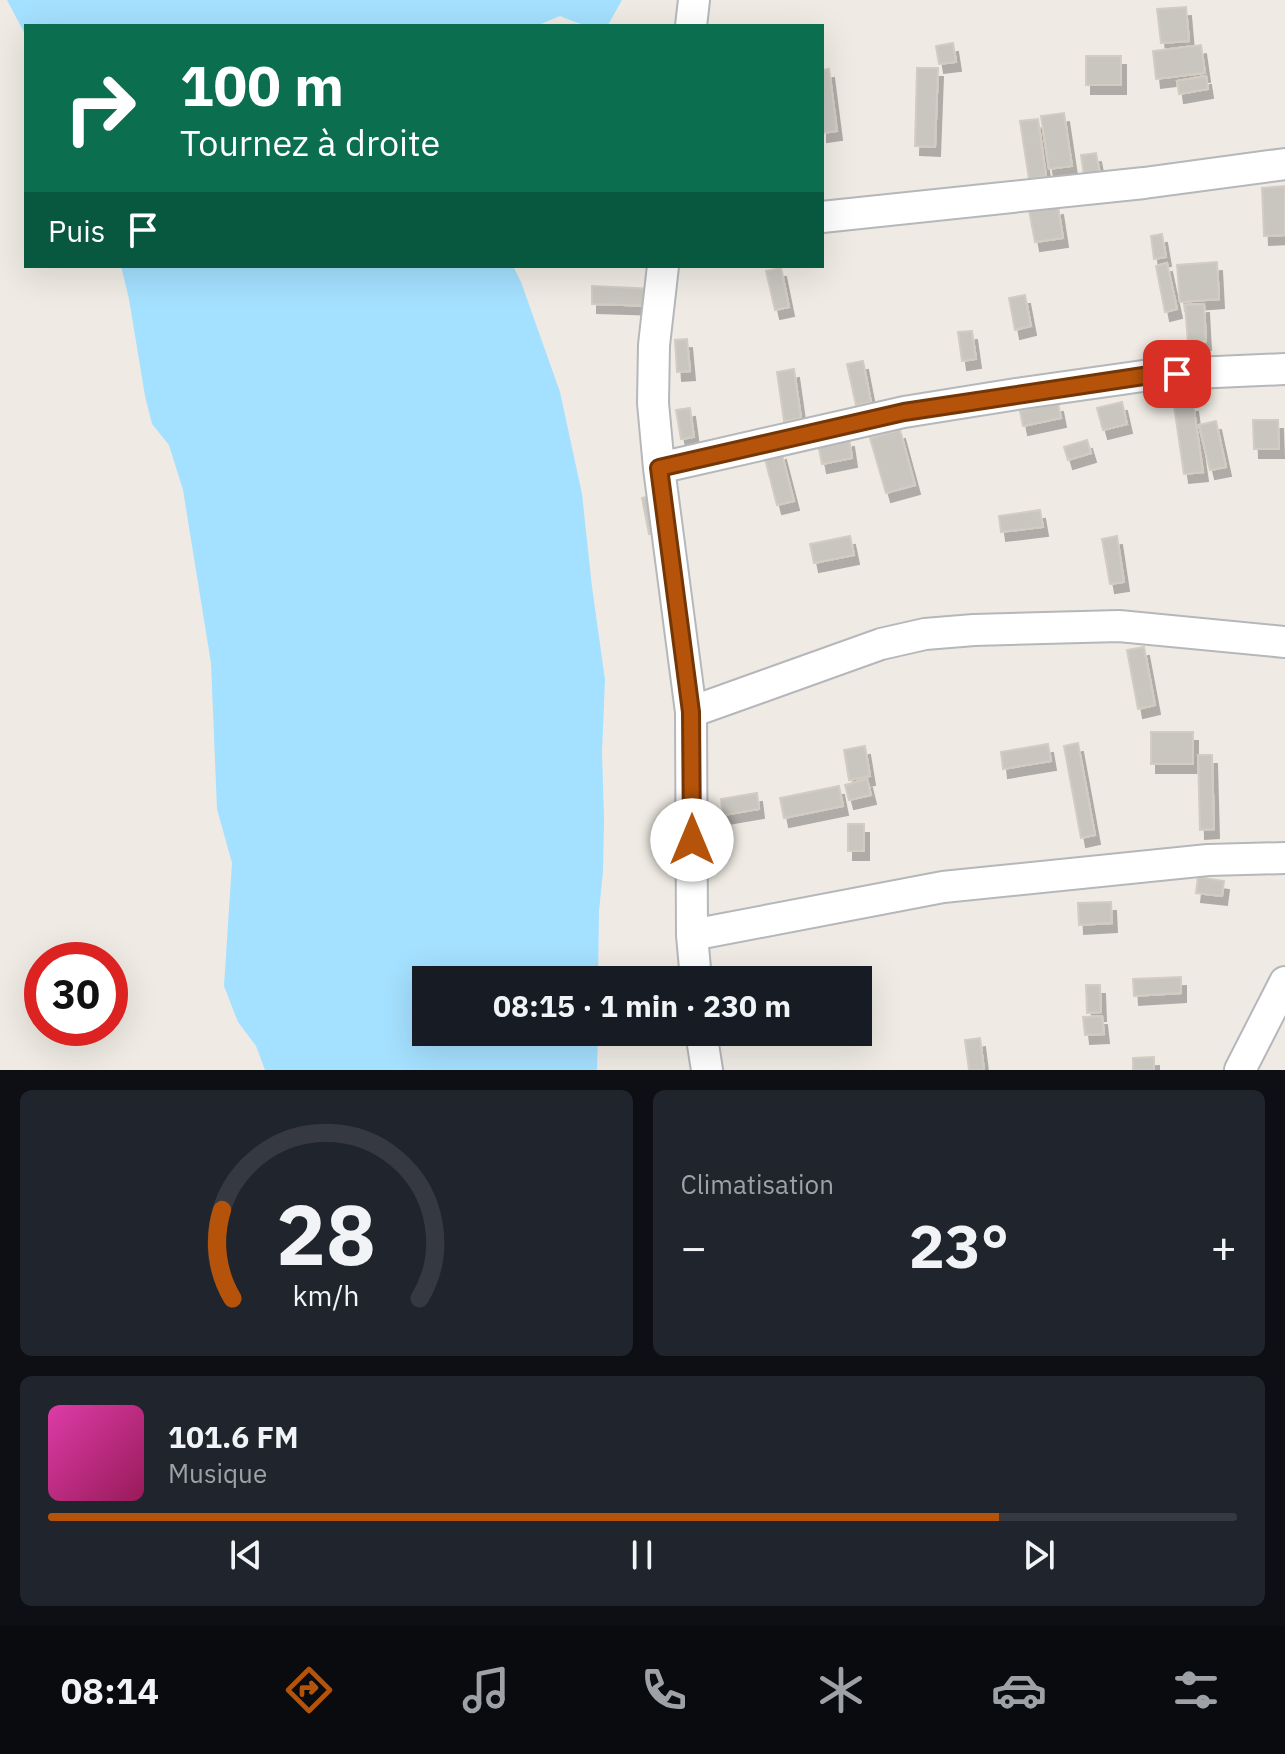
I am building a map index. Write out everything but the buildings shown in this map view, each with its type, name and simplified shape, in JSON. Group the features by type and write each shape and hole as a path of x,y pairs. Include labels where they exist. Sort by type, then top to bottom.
{"street":[{"path":"691,24 694,0"},
{"path":"824,217 1144,183 1285,164"},
{"path":"663,268 654,345 653,403 691,712 695,966"},
{"path":"659,468 904,412 1023,393 1150,375 1285,369"},
{"path":"691,712 881,644 925,634 1119,626 1285,642"},
{"path":"692,935 943,887 1208,860 1285,858"},
{"path":"1240,1070 1285,982"},
{"path":"703,1046 707,1070"}],"water":[{"path":"7,0 622,0 609,24 583,24 560,16 541,24 24,24 24,32"},
{"path":"121,268 514,268 560,392 582,494 605,680 603,872 598,966 412,966 412,1046 598,1046 597,1070 265,1070 256,1046 238,1022 224,986 232,863 217,809 211,663 183,490 169,445 152,424"}],"route":[{"path":"692,840 691,712 659,468 904,412 1150,375 1177,374"}]}
